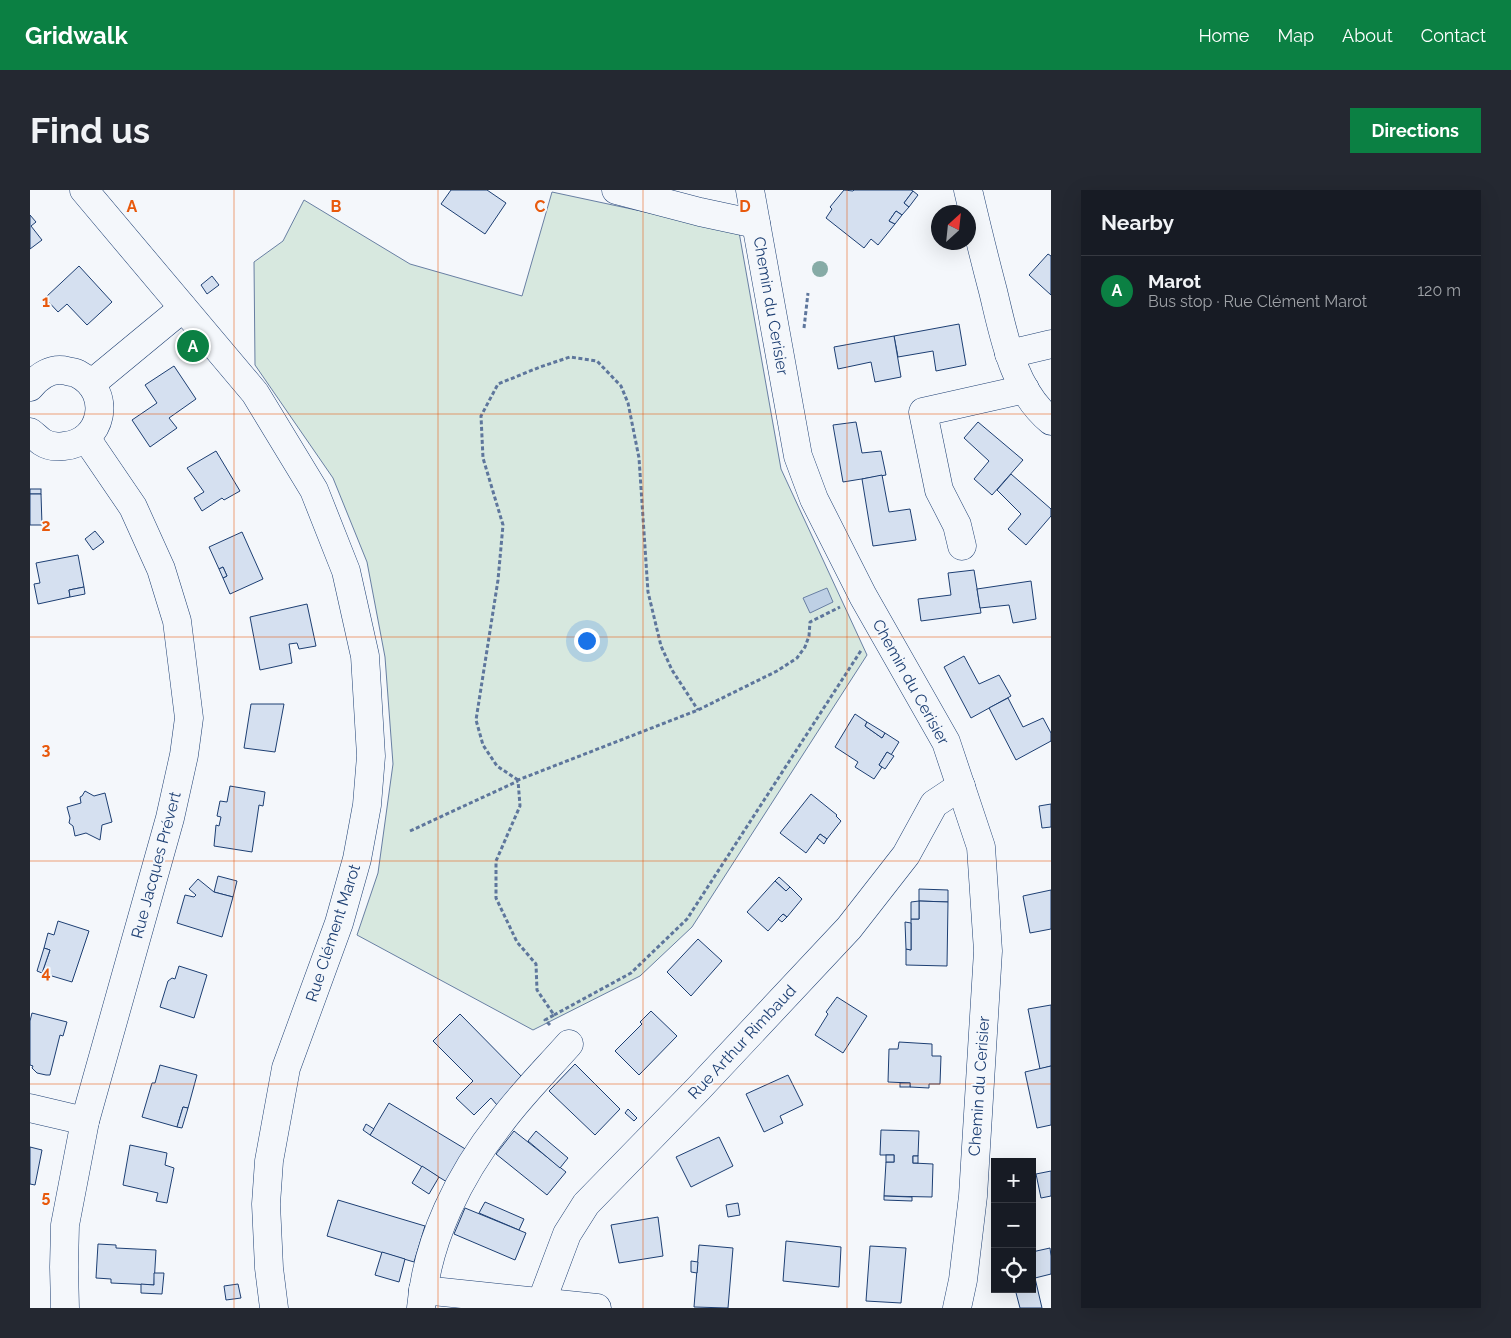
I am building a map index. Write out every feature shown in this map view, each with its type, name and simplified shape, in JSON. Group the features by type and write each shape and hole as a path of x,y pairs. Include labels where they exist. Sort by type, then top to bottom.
{"street":[{"name":"Rue Clément Marot","path":"84,190 255,393 314,490 346,571 365,656 371,756 367,805 361,841 339,923 286,1068 269,1161 266,1204 269,1268 274,1308"},
{"path":"616,190 700,212 756,224"},
{"name":"Chemin du Cerisier","path":"750,190 798,456 814,499 863,596 946,742 981,847 988,951 973,1196 963,1280 957,1308"},
{"path":"968,190 1009,354 1025,389 1043,414 1051,421"},
{"path":"91,384 183,308"},
{"path":"1009,354 1051,344"},
{"path":"30,432 42,443 57,447 72,446 86,438 96,426 100,412 98,396 91,384 78,374 63,370 48,372 32,378"},
{"path":"962,546 957,525 939,490 923,412 1025,389"},
{"name":"Rue Jacques Prévert","path":"66,1308 64,1267 65,1224 85,1121 170,818 184,755 189,718 177,621 161,569 133,507 86,438"},
{"name":"Rue Arthur Rimbaud","path":"541,1306 567,1234 586,1204 699,1088 849,928 906,855 934,804 960,786"},
{"path":"568,1044 501,1121 471,1165 450,1202 434,1242 422,1299 597,1308"},
{"path":"30,1108 85,1121"}],"path":[{"path":"518,780 497,766 483,745 476,720 498,580 502,524 483,458 481,416 498,384 540,367 570,357 597,360 621,386 628,404 640,458 648,592 661,646 672,670 698,710"},
{"path":"410,831 518,780 698,710 777,671 797,658 805,647 809,636 810,622 863,596"},
{"path":"568,1044 545,1020 631,973 686,919 863,647 884,633"},
{"path":"518,780 520,806 496,861 496,898 517,942 536,964 537,990 554,1015"}],"shaded area":[{"path":"552,192 739,232 781,469 867,655 692,927 640,976 533,1030 357,935 378,873 393,764 385,657 367,562 333,478 255,365 254,262 283,241 304,200 410,264 522,296"}],"water":[{"path":"827,588 833,602 810,613 803,598"}],"building":[{"path":"451,190 487,190 506,203 485,234 441,204"},
{"path":"844,190 913,191 904,203 909,207 902,215 896,211 889,221 895,224 878,245 871,239 864,248 826,218 832,209 830,207"},
{"path":"913,191 918,195 909,207 904,203"},
{"path":"896,211 902,215 895,224 889,221"},
{"path":"30,215 36,222 31,226 42,240 30,249"},
{"path":"1048,254 1051,256 1051,295 1029,275"},
{"path":"79,266 112,302 87,325 67,304 58,312 45,298"},
{"path":"212,276 219,285 207,294 201,285"},
{"path":"959,324 966,365 936,371 933,351 898,357 894,336"},
{"path":"894,336 901,377 875,382 871,362 838,369 834,347"},
{"path":"174,366 196,399 169,418 177,428 150,447 132,420 157,403 145,385"},
{"path":"856,422 862,453 881,451 886,475 843,482 833,425"},
{"path":"978,422 1023,460 992,495 974,479 989,461 964,438"},
{"path":"216,451 240,491 224,500 222,498 202,511 194,498 204,492 187,468"},
{"path":"1011,474 1051,509 1051,516 1026,545 1008,529 1021,514 997,490"},
{"path":"882,475 889,512 910,509 916,540 873,546 862,479"},
{"path":"30,489 41,489 41,494 30,494"},
{"path":"30,494 41,494 42,525 30,525"},
{"path":"95,531 104,542 93,550 85,539"},
{"path":"242,532 263,579 230,594 223,578 227,576 223,567 219,569 209,547"},
{"path":"78,555 84,587 69,590 70,597 38,604 34,584 40,583 36,563"},
{"path":"223,567 227,576 223,578 219,569"},
{"path":"974,570 981,613 921,621 918,599 951,595 948,573"},
{"path":"1031,581 1036,619 1013,623 1009,605 980,608 977,589"},
{"path":"84,587 85,594 70,597 69,590"},
{"path":"307,604 316,646 299,649 297,643 289,644 292,663 260,670 250,617"},
{"path":"964,656 979,684 999,675 1011,696 971,718 944,667"},
{"path":"1008,698 1023,727 1043,718 1051,733 1051,741 1016,760 989,708"},
{"path":"251,704 284,704 275,752 244,748"},
{"path":"855,714 867,722 865,726 882,738 885,733 899,742 891,755 887,752 879,765 882,767 874,779 855,767 858,762 835,747"},
{"path":"867,722 885,733 882,738 865,726"},
{"path":"887,752 894,756 885,769 879,765"},
{"path":"230,786 265,792 263,806 259,805 252,852 214,846 216,825 219,826 221,817 217,816 220,801 227,802"},
{"path":"85,791 94,796 105,793 112,822 102,825 100,840 86,833 75,836 73,826 69,823 70,818 67,807 81,803 80,797"},
{"path":"811,794 837,815 841,821 827,839 820,834 806,853 780,833"},
{"path":"1051,804 1051,827 1042,828 1039,806"},
{"path":"820,834 827,839 824,844 817,838"},
{"path":"218,876 237,881 233,897 214,892"},
{"path":"779,877 790,887 786,891 775,881"},
{"path":"198,879 214,892 233,897 222,937 177,923 185,895 194,897 196,895 189,889"},
{"path":"775,881 786,891 790,887 802,899 787,917 783,914 768,931 747,912"},
{"path":"919,889 948,890 948,902 919,901"},
{"path":"1051,890 1051,929 1030,933 1023,896"},
{"path":"919,901 948,902 947,966 906,965 906,949 911,950 911,919 919,919"},
{"path":"919,901 919,919 911,919 911,902"},
{"path":"783,914 787,917 782,922 778,919"},
{"path":"58,921 89,931 72,982 42,973 50,950 44,948 48,933 54,935"},
{"path":"905,922 911,923 911,950 906,949"},
{"path":"698,939 722,961 691,996 667,972"},
{"path":"44,948 50,950 42,973 37,971"},
{"path":"179,966 207,975 194,1018 160,1007 168,981 172,978 175,979"},
{"path":"837,997 867,1016 843,1053 815,1035 828,1014 826,1012"},
{"path":"1051,1005 1051,1066 1040,1069 1028,1009"},
{"path":"651,1011 677,1036 639,1075 615,1051 642,1024 640,1022"},
{"path":"32,1013 67,1022 63,1036 60,1035 50,1075 37,1073 32,1068 33,1066 30,1065 30,1021"},
{"path":"460,1014 524,1079 497,1105 491,1098 474,1115 456,1098 473,1081 433,1041"},
{"path":"899,1042 932,1044 932,1056 941,1056 940,1084 929,1084 929,1088 910,1087 910,1083 888,1082 889,1049 898,1049"},
{"path":"575,1064 620,1109 595,1135 549,1091"},
{"path":"160,1065 197,1075 188,1108 183,1107 177,1127 142,1117 152,1083 155,1083"},
{"path":"1051,1066 1051,1125 1037,1128 1025,1072"},
{"path":"788,1075 803,1105 780,1116 783,1123 764,1132 746,1094"},
{"path":"900,1083 910,1083 910,1087 900,1087"},
{"path":"389,1103 467,1150 447,1182 370,1135"},
{"path":"183,1107 188,1108 182,1128 177,1127"},
{"path":"628,1109 637,1118 634,1121 625,1113"},
{"path":"366,1124 374,1129 370,1135 363,1130"},
{"path":"881,1130 919,1131 918,1156 913,1156 913,1163 933,1164 932,1197 884,1196 886,1162 894,1162 894,1155 880,1155"},
{"path":"514,1131 566,1172 547,1195 496,1154"},
{"path":"536,1131 568,1158 560,1168 528,1141"},
{"path":"719,1137 733,1166 691,1187 676,1157"},
{"path":"130,1145 167,1153 165,1165 174,1168 167,1203 156,1201 158,1193 123,1185"},
{"path":"30,1147 42,1150 35,1185 30,1184"},
{"path":"886,1155 894,1155 894,1162 886,1162"},
{"path":"913,1156 918,1156 918,1163 913,1163"},
{"path":"422,1166 439,1177 429,1194 412,1183"},
{"path":"1051,1171 1051,1196 1041,1198 1036,1174"},
{"path":"884,1196 912,1197 912,1201 884,1200"},
{"path":"338,1200 425,1226 414,1262 327,1236"},
{"path":"485,1202 524,1219 519,1230 479,1213"},
{"path":"738,1203 740,1215 728,1217 726,1205"},
{"path":"465,1208 526,1233 515,1260 454,1234"},
{"path":"658,1217 663,1256 619,1263 611,1225"},
{"path":"786,1241 841,1247 839,1287 783,1281"},
{"path":"98,1244 116,1245 116,1248 156,1250 154,1285 111,1283 111,1279 96,1278"},
{"path":"699,1245 733,1248 728,1308 694,1307"},
{"path":"870,1246 906,1248 901,1303 866,1301"},
{"path":"1050,1248 1051,1274 1036,1278 1036,1251"},
{"path":"382,1252 405,1259 399,1282 375,1275"},
{"path":"691,1261 698,1262 697,1273 691,1272"},
{"path":"154,1273 164,1273 162,1294 141,1293 141,1284 154,1285"},
{"path":"1036,1282 1042,1308 1020,1308 1016,1293 1036,1293"},
{"path":"238,1284 241,1298 226,1300 224,1286"}],"place":[{"name":"Marot","path":"193,346"}]}
